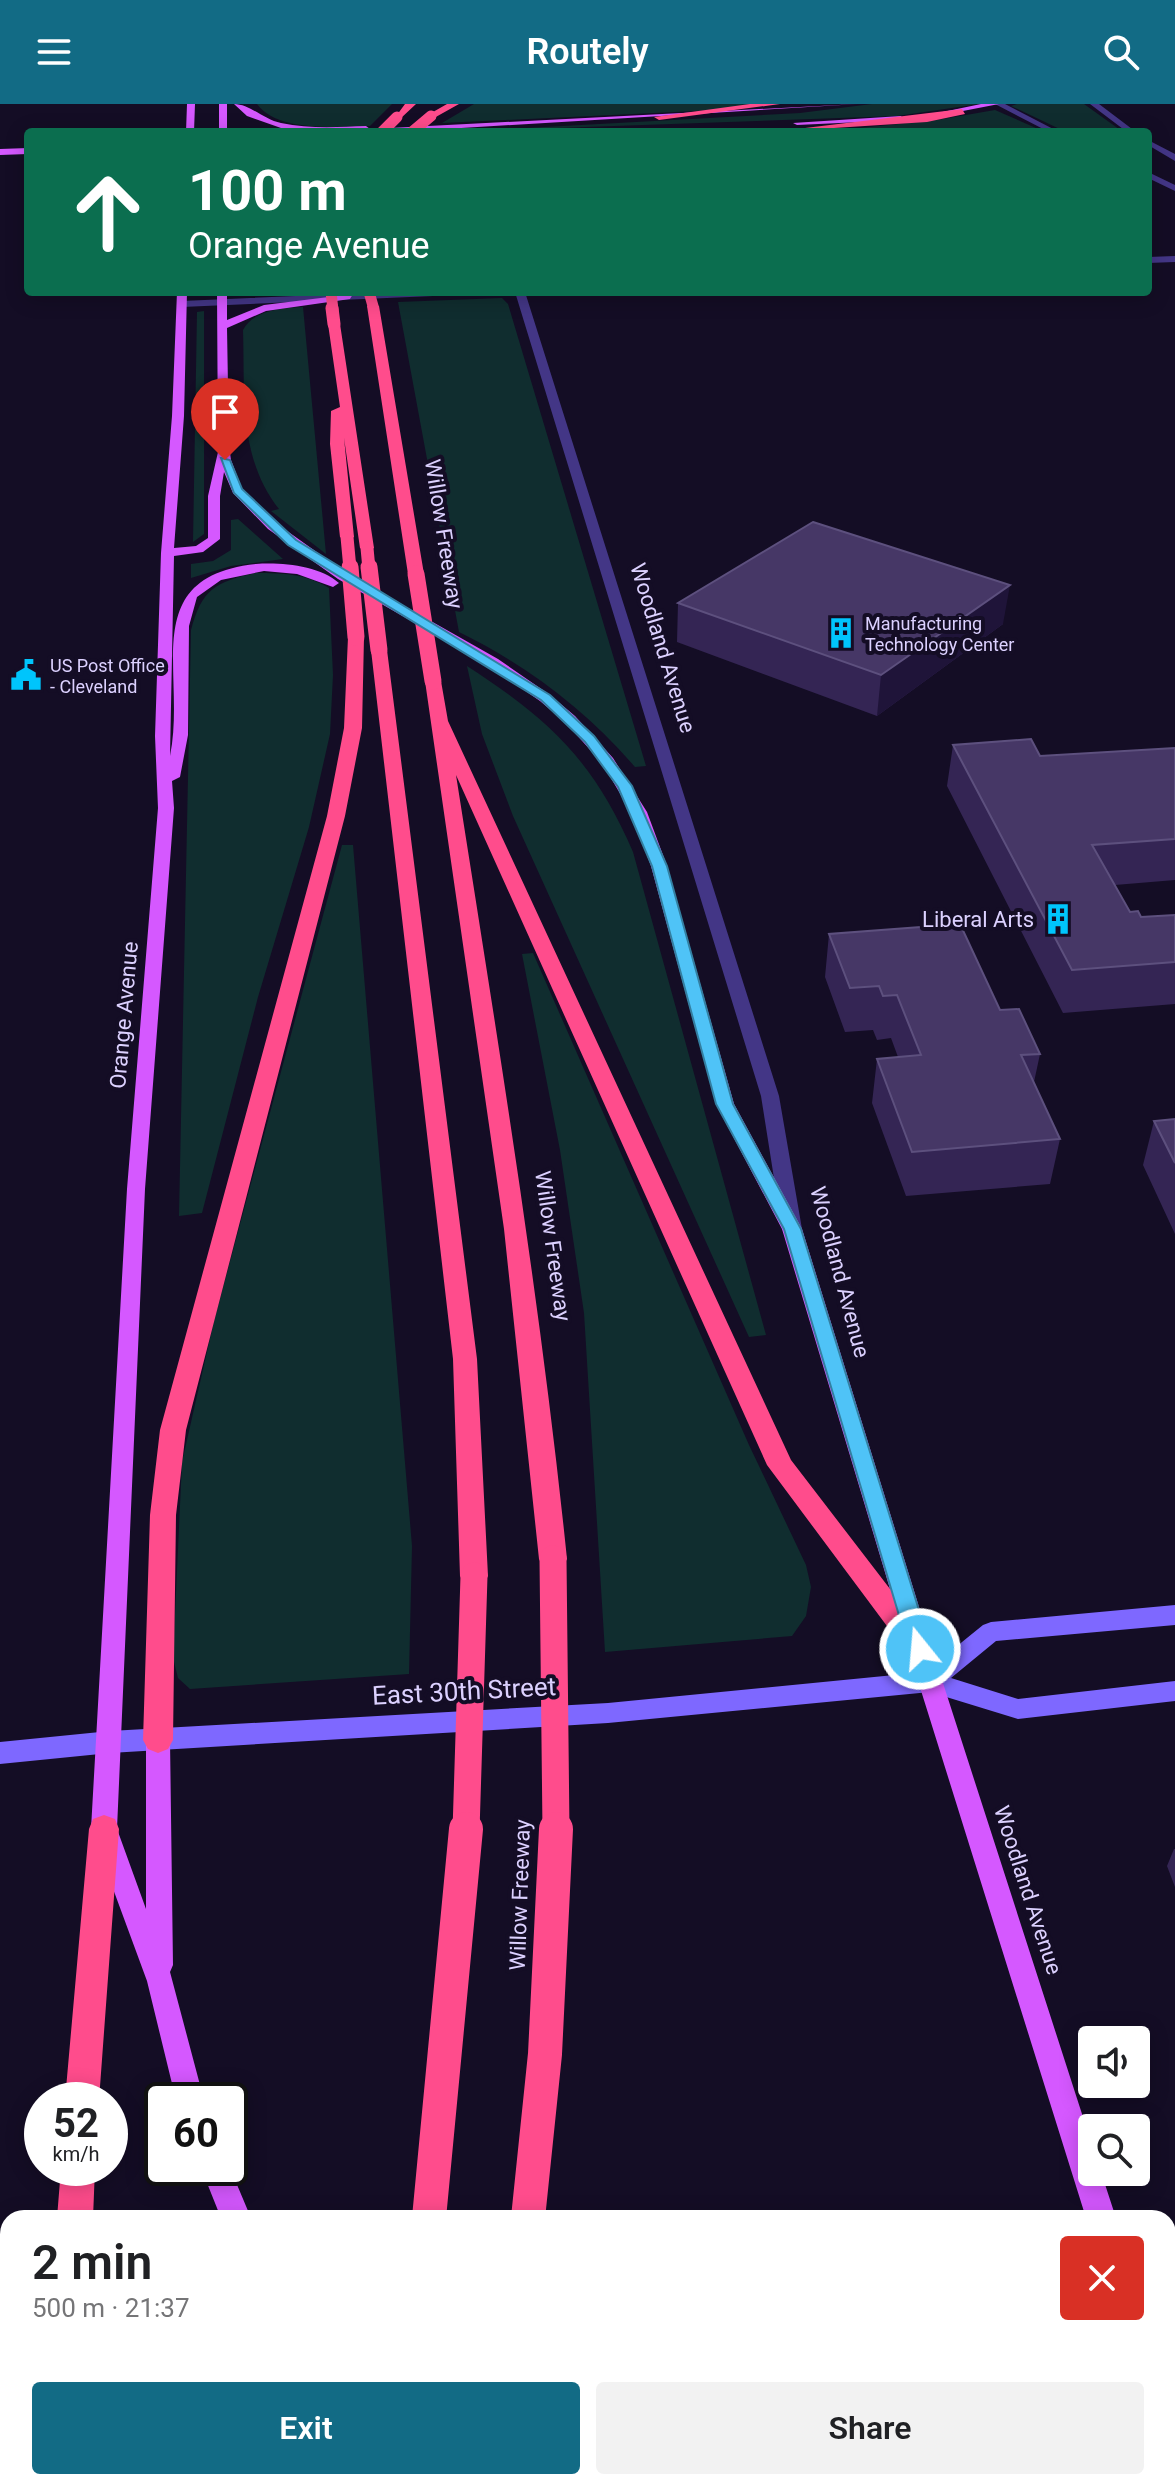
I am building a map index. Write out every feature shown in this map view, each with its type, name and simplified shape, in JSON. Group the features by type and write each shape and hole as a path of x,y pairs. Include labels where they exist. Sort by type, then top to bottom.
{"highway":[{"path":"386,128 411,104"},
{"path":"417,128 454,104"},
{"path":"658,122 775,104"},
{"path":"823,128 927,119 962,112"},
{"path":"331,296 340,373 354,444 463,1343 474,1576 475,1699 467,1858 430,2210"},
{"name":"Willow Freeway","path":"372,296 480,970 531,1333 553,1559 558,1674 557,1829 550,1996 529,2210"},
{"path":"158,1740 163,1515 173,1430 339,802 353,728 356,637 337,444 340,373"},
{"path":"439,721 515,880 780,1465 920,1649"},
{"path":"83,2082 104,1829"},
{"path":"75,2210 77,2186"}],"main road":[{"path":"190,128 191,104"},
{"path":"223,104 223,128"},
{"path":"238,104 255,117 300,127 658,122 854,104"},
{"path":"768,124 962,112 997,104"},
{"path":"658,122 673,127"},
{"path":"427,128 446,127"},
{"path":"0,145 24,144"},
{"path":"0,152 24,151"},
{"path":"222,296 223,445 225,460 237,490 272,526 318,561 413,619 493,662 545,698 589,739 625,786 659,866 725,1104 792,1229"},
{"path":"223,326 264,308 350,296"},
{"name":"Orange Avenue","path":"110,1742 136,1189 166,808 162,736 167,553 178,416 182,297"},
{"path":"167,553 199,549 214,539 214,496 223,445"},
{"path":"166,808 181,733 185,612 187,603 202,584 241,570 290,567 413,619"},
{"name":"Woodland Avenue","path":"792,1229 930,1682 1098,2210"},
{"path":"930,1682 991,1632 1175,1615"},
{"name":"East 30th Street","path":"0,1753 110,1742 595,1714 930,1682 1018,1709 1175,1691"},
{"path":"158,1740 160,1981"},
{"path":"110,1742 104,1829 160,1981 185,2082"},
{"path":"223,2186 233,2210"}],"street":[{"path":"997,104 1046,128"},
{"path":"1094,104 1127,128"},
{"path":"1152,144 1175,158"},
{"path":"1152,177 1175,188"},
{"path":"1152,250 1175,249"},
{"path":"1152,260 1175,259"},
{"path":"182,297 350,296"},
{"name":"Woodland Avenue","path":"521,296 770,1096 792,1229"}],"green space":[{"path":"257,104 392,104 370,126 340,127 292,124 266,113"},
{"path":"474,104 765,104 717,110 442,123"},
{"path":"872,104 979,104 897,116 524,128 800,113"},
{"path":"1084,104 1117,128 1058,128 1011,106"},
{"path":"995,110 1036,128 860,128"},
{"path":"502,298 508,304 646,766 635,767 596,726 532,674 459,632 398,302"},
{"path":"303,307 326,554 271,511 279,509 256,468 246,424 243,330 261,314"},
{"path":"204,311 204,534 193,542 197,312"},
{"path":"238,519 283,559 231,566 191,578 191,564 213,561 231,550 231,520"},
{"path":"256,573 294,575 329,588 333,675 330,734 309,827 258,997 202,1213 179,1216 191,630 200,605 212,590 230,580"},
{"path":"467,666 522,705 566,745 602,792 633,852 766,1335 749,1337 513,816 482,734"},
{"path":"342,845 353,845 412,1546 409,1674 190,1689 178,1678 173,1658 182,1462 214,1321"},
{"path":"533,953 749,1445 806,1565 811,1587 806,1616 792,1636 605,1652 584,1313 560,1150 522,954"}],"building":[{"path":"813,522 1010,585 881,675 678,603"},
{"path":"1031,739 1040,756 1175,748 1175,839 1092,845 1130,912 1138,911 1141,917 1175,915 1175,962 1072,970 953,745"},
{"path":"960,924 1000,1010 1019,1009 1040,1054 1021,1055 1060,1139 912,1152 877,1059 921,1055 897,995 883,996 879,986 850,988 829,934"},
{"path":"1175,1119 1175,1163 1154,1121"}],"place":[{"name":"Manufacturing Technology Center","path":"841,633"},
{"name":"US Post Office - Cleveland","path":"26,675"},
{"name":"Liberal Arts","path":"1058,919"}],"route":[{"path":"225,460 237,490 292,543 413,619 493,662 545,698 589,739 625,786 651,840 725,1104 792,1229 920,1649"}]}
